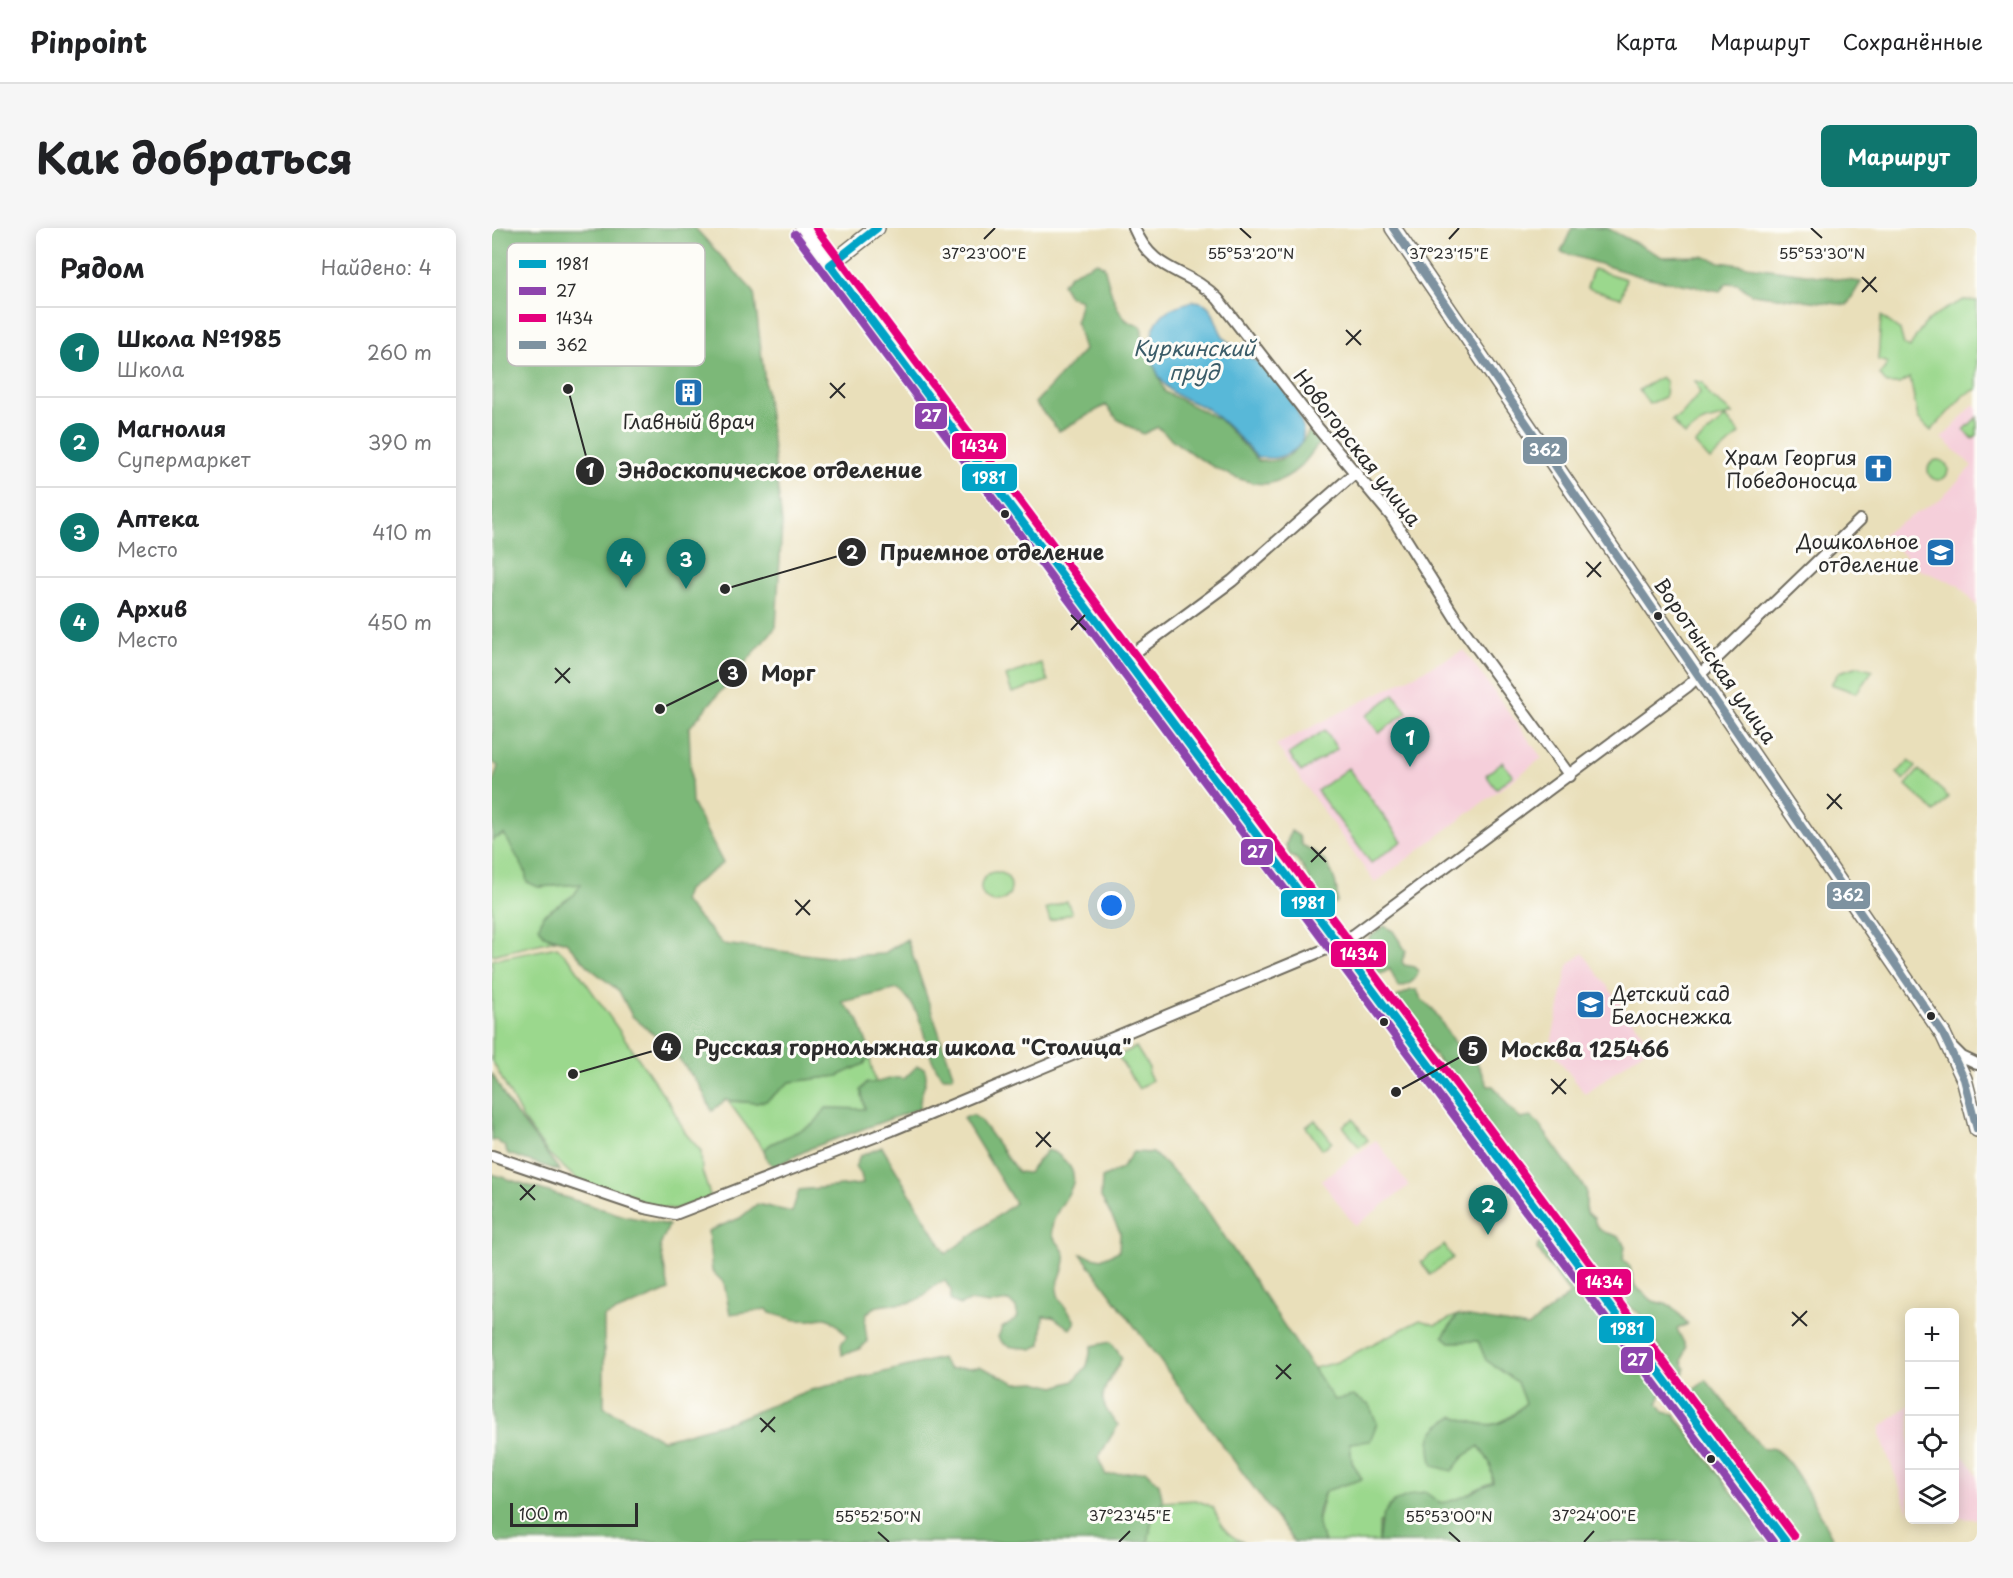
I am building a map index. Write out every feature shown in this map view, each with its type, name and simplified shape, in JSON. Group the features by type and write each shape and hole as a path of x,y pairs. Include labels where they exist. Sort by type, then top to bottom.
{"main road":[{"path":"802,228 1126,659 1336,945 1786,1542"},
{"path":"830,265 877,228"},
{"name":"Воротынская улица","path":"1393,228 1951,1046 1974,1099 1977,1130"}],"street":[{"name":"Новогорская улица","path":"1134,228 1148,254 1155,261 1201,284 1218,299 1317,427 1392,517 1458,622 1570,776"},
{"path":"1126,659 1232,581 1356,472"},
{"path":"492,1156 645,1208 675,1214 959,1103 1336,945 1355,934 1570,776 1688,686 1860,520"},
{"path":"1951,1046 1962,1057 1977,1064"}],"shaded area":[{"name":"Дошкольное отделение","path":"1974,404 1977,407 1977,606 1958,585 1920,570 1882,534 1940,499 1972,466 1942,438"},
{"path":"1464,650 1542,758 1375,883 1276,745"},
{"name":"Детский сад Белоснежка","path":"1583,953 1651,1045 1585,1094 1550,1048 1568,965"},
{"path":"1376,1140 1409,1186 1355,1226 1321,1180"},
{"path":"1905,1408 1905,1501 1880,1435 1880,1428"},
{"path":"1959,1452 1973,1467 1977,1477 1977,1519 1959,1518"}],"green space":[{"path":"492,228 695,228 754,292 782,523 776,627 689,728 692,803 723,863 687,890 683,901 723,944 828,957 883,954 907,939 953,1074 952,1077 943,1077 935,1066 915,1010 898,989 842,1002 858,1019 868,1046 869,1056 864,1064 838,1076 790,1082 766,1101 756,1103 725,1100 712,1111 700,1086 672,1050 632,1016 619,991 591,969 566,942 544,935 539,927 543,915 574,895 581,884 538,887 527,882 525,871 504,834 492,840 492,785 498,766 492,762"},
{"path":"1572,228 1607,228 1662,257 1702,256 1720,262 1861,282 1847,305 1751,294 1738,284 1727,283 1720,291 1639,276 1561,252"},
{"path":"1097,262 1104,266 1113,297 1124,318 1142,327 1142,335 1165,392 1219,419 1259,461 1276,460 1289,455 1299,446 1309,431 1319,443 1299,468 1271,483 1243,480 1210,465 1179,445 1158,427 1143,434 1117,419 1106,405 1059,431 1035,403 1084,350 1076,321 1081,300 1069,296 1062,284 1071,274"},
{"path":"1593,269 1626,279 1621,298 1587,288"},
{"path":"1964,300 1977,301 1977,389 1964,395 1931,431 1918,418 1910,378 1900,384 1887,384 1880,375 1888,363 1878,360 1881,316 1900,330 1904,345 1910,348 1926,323"},
{"path":"1661,377 1666,382 1665,397 1649,404 1639,390"},
{"path":"1695,381 1703,383 1709,395 1733,414 1703,422 1684,435 1672,420 1680,416 1700,393"},
{"path":"1726,417 1740,434 1710,460 1695,444"},
{"path":"1977,417 1977,435 1973,439 1964,430"},
{"path":"1938,460 1945,463 1948,470 1945,477 1938,480 1931,477 1928,470 1931,463"},
{"path":"1041,663 1048,681 1012,693 1006,676"},
{"path":"1859,666 1873,670 1856,693 1831,684 1839,672"},
{"path":"1394,694 1407,712 1379,733 1366,716"},
{"path":"1325,730 1337,749 1301,772 1289,754"},
{"path":"1909,761 1916,767 1904,780 1897,773"},
{"path":"1502,762 1513,775 1496,789 1486,775"},
{"path":"1348,768 1402,841 1371,863 1317,791"},
{"path":"1919,770 1949,797 1935,812 1906,785"},
{"path":"1291,831 1299,836 1302,845 1318,855 1329,868 1336,884 1337,903 1327,906 1321,901 1302,865 1289,854 1286,845"},
{"path":"504,834 538,887 582,884 574,895 543,915 544,935 555,940 492,955 492,840"},
{"path":"996,872 1007,876 1011,887 1007,898 996,902 985,898 981,887 985,876"},
{"path":"1067,901 1072,913 1050,921 1046,909"},
{"path":"1384,926 1393,931 1406,951 1402,961 1404,965 1415,967 1418,971 1414,980 1404,986 1398,987 1390,969 1381,974 1373,970 1364,958 1369,938"},
{"path":"557,947 571,961 670,1104 686,1134 701,1151 702,1171 711,1198 675,1209 662,1208 582,1184 548,1153 524,1121 492,1060 492,960"},
{"path":"1411,990 1417,990 1421,999 1433,1009 1455,1044 1472,1052 1488,1086 1493,1086 1521,1119 1531,1117 1538,1123 1586,1190 1586,1213 1594,1218 1600,1230 1619,1237 1625,1246 1623,1259 1630,1267 1635,1286 1653,1301 1672,1306 1688,1324 1677,1329 1686,1347 1682,1361 1685,1369 1683,1374 1674,1375 1640,1314 1612,1294 1398,1006 1395,1001 1397,997"},
{"path":"1136,1047 1149,1068 1148,1073 1152,1080 1139,1089 1118,1056"},
{"path":"869,1056 876,1083 865,1099 865,1109 827,1108 814,1124 771,1144 764,1150 728,1101 756,1103 766,1101 790,1082 838,1076 864,1064"},
{"path":"917,1066 924,1068 926,1073 920,1108 811,1148 774,1167 767,1160 764,1150 771,1144 814,1124 826,1108 865,1109 861,1090 866,1083 894,1078 904,1079"},
{"path":"492,1073 508,1103 560,1171 508,1154 505,1147 496,1140 492,1141"},
{"path":"973,1115 980,1120 1018,1172 1028,1173 1047,1150 1059,1156 1072,1170 1074,1178 1072,1186 1054,1218 1052,1227 1054,1238 1065,1255 1065,1264 1057,1290 1075,1322 1070,1329 1053,1317 1043,1316 1041,1345 1032,1349 1005,1345 998,1337 1002,1328 1018,1317 1016,1308 1009,1301 989,1304 969,1301 960,1305 951,1301 951,1290 945,1281 915,1301 877,1306 871,1310 865,1323 867,1342 860,1349 842,1355 841,1344 847,1336 833,1321 828,1319 794,1319 770,1313 767,1309 730,1314 724,1283 712,1271 708,1231 740,1218 757,1204 792,1212 799,1190 863,1184 861,1174 855,1167 860,1156 882,1147 946,1254 1015,1203 963,1118"},
{"path":"1353,1119 1368,1140 1359,1147 1343,1126"},
{"path":"1315,1120 1332,1142 1322,1149 1306,1127"},
{"path":"1133,1152 1153,1153 1180,1178 1204,1206 1334,1400 1353,1396 1369,1405 1377,1423 1370,1441 1350,1443 1352,1462 1362,1479 1325,1491 1320,1505 1318,1523 1325,1542 1294,1542 1081,1254 1101,1259 1119,1251 1120,1232 1101,1197 1102,1178 1121,1169"},
{"path":"492,1174 624,1216 669,1225 660,1246 669,1290 604,1317 604,1407 662,1440 732,1421 807,1391 941,1358 949,1369 981,1367 1016,1383 1036,1382 1055,1387 1074,1381 1087,1366 1092,1346 1111,1342 1122,1358 1107,1385 1103,1399 1110,1415 1118,1425 1098,1458 1106,1475 1146,1471 1159,1484 1163,1502 1152,1519 1148,1542 492,1542"},
{"path":"1547,1240 1551,1242 1661,1393 1658,1403 1664,1412 1674,1414 1769,1542 1379,1542 1385,1513 1396,1501 1425,1492 1440,1503 1447,1502 1461,1498 1493,1482 1490,1463 1479,1446 1463,1457 1452,1471 1433,1466 1430,1449 1432,1436 1439,1426 1454,1416 1484,1425 1501,1423 1509,1419 1525,1403 1517,1382 1486,1360 1478,1341 1450,1342 1443,1336 1458,1315 1528,1327 1570,1294 1537,1249 1538,1244"},
{"path":"1444,1245 1453,1258 1430,1275 1421,1262"},
{"path":"1458,1315 1443,1336 1450,1342 1478,1341 1486,1360 1517,1382 1525,1403 1508,1418 1492,1424 1475,1423 1454,1416 1463,1457 1479,1446 1490,1463 1493,1482 1459,1501 1440,1503 1379,1523 1379,1542 1325,1542 1316,1527 1325,1491 1362,1479 1352,1462 1350,1442 1334,1400 1311,1369 1337,1362 1420,1320 1435,1325"},
{"path":"1706,1380 1761,1447 1774,1449 1791,1466 1835,1542 1798,1542 1691,1398 1691,1392"},
{"path":"1196,1500 1213,1507 1224,1529 1244,1542 1148,1542 1152,1519 1163,1502"}],"water":[{"name":"Куркинский пруд","path":"1193,301 1206,304 1213,313 1226,341 1260,364 1286,393 1300,419 1303,432 1301,442 1293,451 1276,458 1257,457 1214,414 1171,391 1161,379 1151,348 1154,328 1167,311"}],"transit line":[{"name":"1434","path":"816,228 1794,1536"},
{"name":"1981","path":"830,265 877,228"},
{"name":"362","path":"1393,228 1943,1034 1964,1079 1977,1129"},
{"name":"27","path":"795,234 1773,1542"},
{"name":"1981","path":"830,265 1786,1542"}],"place":[{"name":"Эндоскопическое отделение","path":"568,389"},
{"name":"Главный врач","path":"689,392"},
{"name":"Храм Георгия Победоносца","path":"1878,469"},
{"name":"Дошкольное отделение","path":"1940,553"},
{"name":"Архив","path":"626,588"},
{"name":"Аптека","path":"686,589"},
{"name":"Приемное отделение","path":"725,589"},
{"name":"Морг","path":"660,709"},
{"name":"Школа №1985","path":"1410,767"},
{"name":"Детский сад Белоснежка","path":"1590,1005"},
{"name":"Русская горнолыжная школа \"Столица\"","path":"573,1074"},
{"name":"Москва 125466","path":"1396,1092"},
{"name":"Магнолия","path":"1488,1235"}]}
